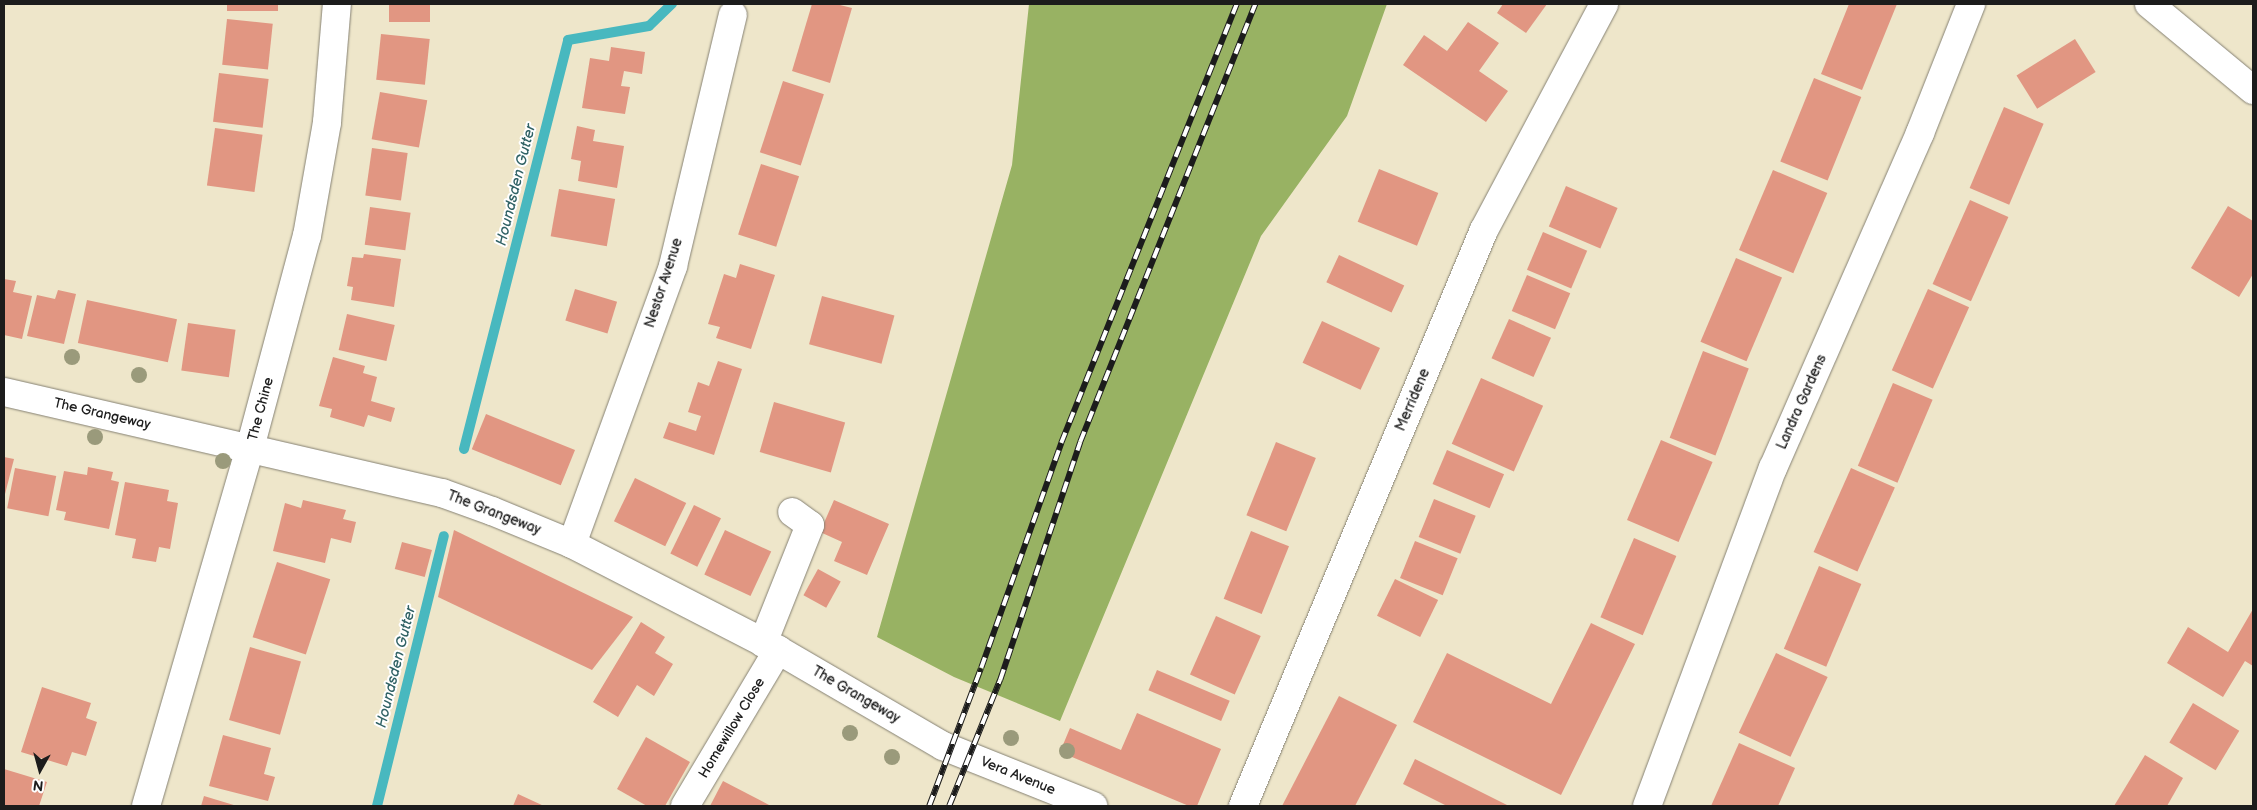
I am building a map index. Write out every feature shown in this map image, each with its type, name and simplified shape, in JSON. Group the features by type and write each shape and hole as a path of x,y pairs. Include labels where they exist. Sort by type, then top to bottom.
{"street":[{"name":"The Chine","path":"146,806 250,448 307,236 327,122 337,4"},
{"name":"Merridene","path":"1243,806 1484,230 1604,4"},
{"name":"Landra Gardens","path":"1647,806 1773,468 1920,133 1971,4"},
{"path":"2149,4 2253,90"},
{"name":"Nestor Avenue","path":"572,544 673,266 733,15"},
{"name":"The Grangeway","path":"4,392 442,493 572,544 771,646 943,746"},
{"name":"Homewillow Close","path":"685,806 771,646 810,525 792,512"},
{"name":"Vera Avenue","path":"943,746 1094,806"}],"green space":[{"path":"1029,4 1387,4 1347,116 1261,236 1060,721 954,677 877,637 1012,165"}],"building":[{"path":"227,4 278,4 278,11 227,11"},
{"path":"389,4 430,4 430,22 389,22"},
{"path":"812,4 836,4 852,8 830,83 792,71"},
{"path":"1503,4 1547,4 1526,33 1497,13"},
{"path":"1849,4 1897,4 1862,90 1821,74"},
{"path":"227,19 273,24 268,70 222,65"},
{"path":"1468,22 1499,43 1479,71 1508,91 1486,122 1403,65 1424,35 1447,51"},
{"path":"381,34 430,39 425,85 376,80"},
{"path":"2075,39 2096,72 2037,109 2016,76"},
{"path":"611,47 645,52 642,74 624,71 621,86 630,87 625,114 582,108 590,58 609,61"},
{"path":"219,73 269,79 263,128 213,122"},
{"path":"1814,78 1861,97 1828,181 1780,161"},
{"path":"783,81 824,94 801,166 760,152"},
{"path":"380,92 427,100 419,148 372,139"},
{"path":"2004,107 2044,124 2009,205 1970,188"},
{"path":"577,126 595,130 593,141 624,146 617,188 578,181 581,161 571,159"},
{"path":"215,128 263,135 254,192 207,185"},
{"path":"372,148 408,153 401,201 365,196"},
{"path":"761,164 799,176 776,247 738,234"},
{"path":"1379,169 1438,193 1417,246 1358,222"},
{"path":"1773,170 1827,193 1793,273 1739,250"},
{"path":"1566,186 1618,208 1600,248 1549,227"},
{"path":"559,189 615,199 607,246 551,236"},
{"path":"1970,200 2008,217 1971,301 1933,284"},
{"path":"2228,206 2253,221 2253,274 2239,297 2191,268"},
{"path":"370,207 411,213 405,250 365,245"},
{"path":"1543,232 1587,251 1571,288 1527,270"},
{"path":"364,254 401,259 394,307 351,300 353,287 347,286 352,257 363,258"},
{"path":"1339,255 1404,285 1392,313 1326,282"},
{"path":"1736,258 1782,278 1746,361 1700,342"},
{"path":"740,264 775,275 751,349 716,338 720,327 708,324 724,274 736,278"},
{"path":"1527,275 1570,293 1555,329 1512,311"},
{"path":"4,279 16,281 13,292 32,296 22,339 4,335"},
{"path":"575,289 617,302 607,333 565,321"},
{"path":"1928,289 1969,307 1933,389 1892,370"},
{"path":"58,290 76,294 64,344 27,336 37,295 55,299"},
{"path":"822,296 894,315 882,364 809,344"},
{"path":"87,300 177,319 168,362 78,343"},
{"path":"347,314 395,325 386,361 339,350"},
{"path":"1509,319 1551,338 1534,377 1492,358"},
{"path":"1322,321 1380,348 1361,390 1303,363"},
{"path":"188,323 236,330 229,377 181,371"},
{"path":"1703,351 1749,369 1715,455 1670,438"},
{"path":"333,357 365,366 363,373 377,377 371,401 395,408 391,422 368,415 364,427 330,417 332,409 319,406"},
{"path":"718,361 742,369 714,455 663,438 669,422 696,431 701,416 688,412 698,382 709,386"},
{"path":"1481,378 1543,406 1514,471 1452,444"},
{"path":"1893,383 1933,400 1897,483 1858,466"},
{"path":"774,402 845,422 831,472 760,452"},
{"path":"486,414 575,450 561,485 472,449"},
{"path":"1661,440 1713,462 1679,542 1627,520"},
{"path":"1276,442 1316,458 1286,531 1246,515"},
{"path":"1447,450 1504,474 1490,508 1433,484"},
{"path":"4,457 14,459 4,498"},
{"path":"88,467 113,472 111,480 119,482 109,529 64,520 66,512 56,510 64,471 87,475"},
{"path":"15,468 56,476 48,516 7,508"},
{"path":"1851,468 1895,488 1857,572 1814,552"},
{"path":"635,478 686,503 665,546 614,521"},
{"path":"125,482 169,490 167,501 178,503 170,549 159,547 156,562 132,558 136,539 115,535"},
{"path":"1434,499 1476,516 1460,554 1419,537"},
{"path":"303,500 346,510 343,519 356,522 351,543 331,538 325,563 273,551 285,503 301,508"},
{"path":"834,500 889,524 867,575 834,561 842,542 820,532"},
{"path":"694,505 721,518 697,567 670,554"},
{"path":"454,530 633,617 592,670 438,597"},
{"path":"725,530 771,552 751,596 704,574"},
{"path":"1251,531 1289,546 1262,614 1224,599"},
{"path":"1634,538 1676,556 1643,635 1600,617"},
{"path":"1415,541 1458,558 1443,595 1400,578"},
{"path":"402,542 432,550 425,577 395,569"},
{"path":"277,562 330,579 306,654 253,637"},
{"path":"1819,566 1861,584 1826,667 1784,649"},
{"path":"818,569 841,582 826,608 803,595"},
{"path":"1395,579 1438,600 1420,637 1377,616"},
{"path":"2253,609 2253,666 2245,661 2223,697 2167,663 2188,627 2228,652"},
{"path":"1216,616 1261,636 1235,694 1190,674"},
{"path":"641,622 665,637 655,653 673,664 654,696 637,685 618,717 593,702"},
{"path":"1591,623 1635,644 1561,795 1413,722 1447,653 1551,704"},
{"path":"250,647 301,662 280,735 229,720"},
{"path":"1776,653 1828,677 1790,757 1739,733"},
{"path":"1157,670 1230,701 1221,721 1148,690"},
{"path":"42,687 91,703 86,718 97,722 86,756 72,752 67,766 21,752"},
{"path":"1339,696 1397,725 1355,806 1282,806"},
{"path":"2193,703 2239,731 2216,770 2169,742"},
{"path":"1137,713 1221,749 1197,806 1189,806 1060,752 1070,728 1121,750"},
{"path":"223,735 271,748 264,774 275,777 268,801 209,786"},
{"path":"646,737 690,762 665,806 647,806 617,789"},
{"path":"1739,743 1795,768 1778,806 1711,806"},
{"path":"2145,755 2183,778 2167,806 2114,806"},
{"path":"1415,759 1509,806 1447,806 1403,784"},
{"path":"4,769 47,782 39,806 4,806"},
{"path":"723,781 771,806 710,806"},
{"path":"518,794 544,806 513,806"},
{"path":"204,796 237,806 201,806"}],"waterway":[{"name":"Houndsden Gutter","path":"464,449 568,40 649,26 672,4"},
{"name":"Houndsden Gutter","path":"377,806 444,536"}],"railway":[{"path":"929,806 981,668 1061,443 1237,4"},
{"path":"949,806 1000,680 1080,442 1255,4"}]}
